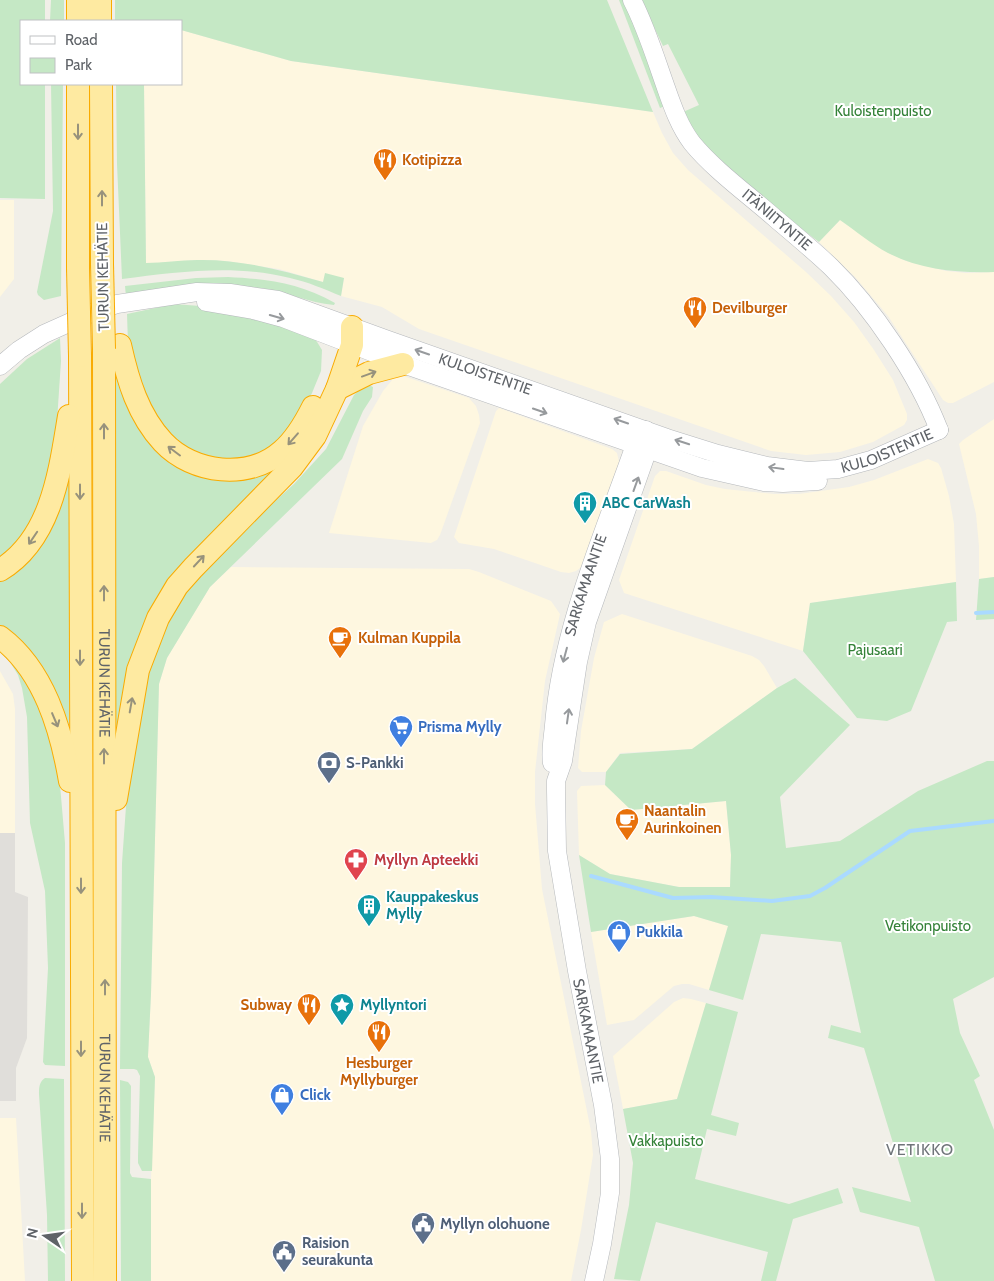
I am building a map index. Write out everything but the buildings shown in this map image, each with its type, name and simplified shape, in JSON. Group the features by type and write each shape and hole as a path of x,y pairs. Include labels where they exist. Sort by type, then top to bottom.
{"highway":[{"path":"78,0 78,20"},
{"path":"100,0 100,20"},
{"name":"TURUN KEHÄTIE","path":"78,85 82,1281"},
{"name":"TURUN KEHÄTIE","path":"100,85 102,264 112,347 104,874 105,1281"},
{"path":"112,347 136,401 148,422 163,442 176,453 193,463 212,468 228,469 247,468 265,461 281,452 295,437 307,419 347,337"},
{"path":"104,874 134,686 143,653 158,618 177,586 286,473 306,449 324,419 337,389 347,337"},
{"path":"0,570 14,560 30,543 47,512 54,493 62,458 80,356"},
{"path":"337,389 369,373 402,364"},
{"path":"0,637 16,651 36,679 60,731 80,837"}],"street":[{"name":"ITÄNIITYNTIE","path":"632,0 673,107 685,133 710,161 822,259 851,289 886,334 917,383 929,405 939,430"},
{"name":"KULOISTENTIE","path":"0,366 19,350 44,334 91,313 117,304 197,292 258,296 278,300 402,364 702,468 743,478 783,483 810,482 858,474 904,458 923,449 939,430"},
{"name":"KULOISTENTIE","path":"347,337 718,454 767,466 808,471 838,469 872,460 939,430"},
{"name":"SARKAMAANTIE","path":"594,1281 610,1193 610,1159 558,852 556,781 551,760 562,666 583,591 642,447 646,430"}],"shaded area":[{"path":"182,30 291,61 653,112 673,153 688,170 806,272 854,322 893,380 907,414 907,420 904,425 873,442 840,452 806,455 771,451 419,329 382,307 341,296 344,278 323,282 279,269 226,261 198,260 146,264 144,85 182,85"},
{"path":"0,200 14,200 14,279 0,297"},
{"path":"840,220 887,252 906,261 946,271 966,273 994,272 994,382 953,403 943,400 888,316 855,277 819,242"},
{"path":"397,374 469,398 476,406 479,415 480,423 440,535 437,540 431,543 329,533 363,426 383,391"},
{"path":"499,408 612,449 617,453 620,466 584,565 576,571 569,573 561,572 494,549 459,543 454,537 496,411"},
{"path":"994,419 994,577 979,579 979,546 976,514 959,444"},
{"path":"928,459 938,463 941,468 949,496 954,524 956,582 810,603 803,651 624,593 619,580 655,476 660,471 666,471 706,485 725,489 774,494 799,494 849,487 874,480"},
{"name":"Kauppakeskus Mylly","path":"231,567 469,569 551,601 560,614 545,681 535,772 535,804 542,889 591,1131 593,1155 571,1281 151,1281 151,1180 155,1077 148,1057 159,684 167,658 210,587"},
{"path":"622,614 752,656 764,666 777,688 692,749 620,753 606,772 582,772 578,768 581,731 594,658 604,622"},
{"path":"0,671 13,694 15,709 15,833 0,833"},
{"path":"605,785 631,810 726,801 731,855 730,887 679,887 610,874 579,855 577,791 581,786"},
{"path":"0,833 15,833 15,892 28,897 27,1038 16,1068 16,1101 0,1101"},
{"path":"694,916 728,926 709,990 689,984 674,986 634,1020 607,1025 591,932"},
{"path":"683,998 706,1003 677,1099 623,1109 613,1056 674,1002"},
{"path":"0,1118 16,1118 25,1281 0,1281"}],"green space":[{"path":"0,0 45,0 45,20 20,20 20,85 45,85 45,199 0,198"},
{"path":"51,0 64,0 64,20 50,20"},
{"path":"115,0 607,0 653,112 291,61 182,30 182,20 115,20"},
{"path":"619,0 624,0 665,106 660,108"},
{"name":"Kuloistenpuisto","path":"641,0 994,0 994,272 953,271 927,267 901,259 870,242 840,220 819,242 783,215 740,179 698,139 683,112 699,105 668,44 663,46"},
{"path":"51,85 63,85 61,296 44,300 37,292 53,211"},
{"path":"116,85 144,85 146,263 197,260 229,261 245,263 323,282 325,273 344,278 341,296 297,280 248,271 206,271 122,279"},
{"path":"228,277 283,283 322,296 335,303 334,305 325,304 260,288 243,287 193,289 126,297 125,286 196,278"},
{"path":"174,304 200,306 248,315 314,337 322,350 321,371 293,429 262,454 228,463 177,446 151,414 128,344 127,314"},
{"path":"60,338 61,361 55,451 33,527 0,563 0,384 27,359"},
{"path":"113,366 124,385 209,473 309,434 188,564 116,748"},
{"path":"369,385 373,387 372,397 363,411 342,459 210,587 167,658 159,684 148,1057 155,1077 152,1171 142,1171 138,1163 140,1076 137,1070 120,1069 122,863 128,778 150,654 181,594 212,558 294,484 326,449 354,395 361,388"},
{"path":"69,465 69,733 19,643 0,626 0,575"},
{"path":"994,577 994,619 976,620 979,579"},
{"name":"Pajusaari","path":"956,582 957,621 947,622 911,711 887,721 857,718 803,651 810,603"},
{"path":"0,644 22,667 53,739 60,785 65,843 65,1066 45,1065 43,1062 48,968 45,891 30,823 27,717 22,688 18,675 10,662 0,652"},
{"name":"Vetikonpuisto","path":"795,678 850,725 780,797 786,848 840,841 918,791 987,761 994,761 994,977 953,999 960,1033 980,1076 974,1080 994,1130 994,1281 935,1281 919,1227 860,1212 852,1187 911,1202 864,1048 828,1038 831,1025 861,1033 841,942 761,934 743,1000 709,990 728,926 694,916 591,932 579,855 610,874 679,887 730,887 731,855 726,801 631,810 605,785 606,772 620,754 692,749 777,688"},
{"name":"Vakkapuisto","path":"706,1003 738,1012 711,1115 739,1123 736,1136 707,1129 695,1179 789,1204 838,1188 843,1203 793,1219 776,1281 761,1281 768,1252 656,1222 640,1281 614,1279 629,1205 633,1163 623,1109 677,1099"},
{"path":"45,1078 64,1079 65,1281 48,1281 47,1215 39,1094 40,1083"},
{"path":"120,1080 128,1082 131,1086 130,1173 132,1177 151,1179 151,1281 121,1281"}],"waterway":[{"path":"976,613 994,612"},
{"path":"591,876 673,898 711,897 772,901 810,896 910,831 994,821"}],"place":[{"name":"Kotipizza","path":"385,181"},
{"name":"Devilburger","path":"695,329"},
{"name":"ABC CarWash","path":"585,524"},
{"name":"Kulman Kuppila","path":"340,659"},
{"name":"Prisma Mylly","path":"401,748"},
{"name":"S-Pankki","path":"329,784"},
{"name":"Naantalin Aurinkoinen","path":"627,841"},
{"name":"Myllyn Apteekki","path":"356,881"},
{"name":"Kauppakeskus Mylly","path":"369,927"},
{"name":"Pukkila","path":"619,953"},
{"name":"Subway","path":"309,1026"},
{"name":"Myllyntori","path":"342,1026"},
{"name":"Hesburger Myllyburger","path":"379,1053"},
{"name":"Click","path":"282,1116"},
{"name":"Myllyn olohuone","path":"423,1245"},
{"name":"Raision seurakunta","path":"284,1273"}],"district":[{"name":"VETIKKO","path":"920,1149"}]}
